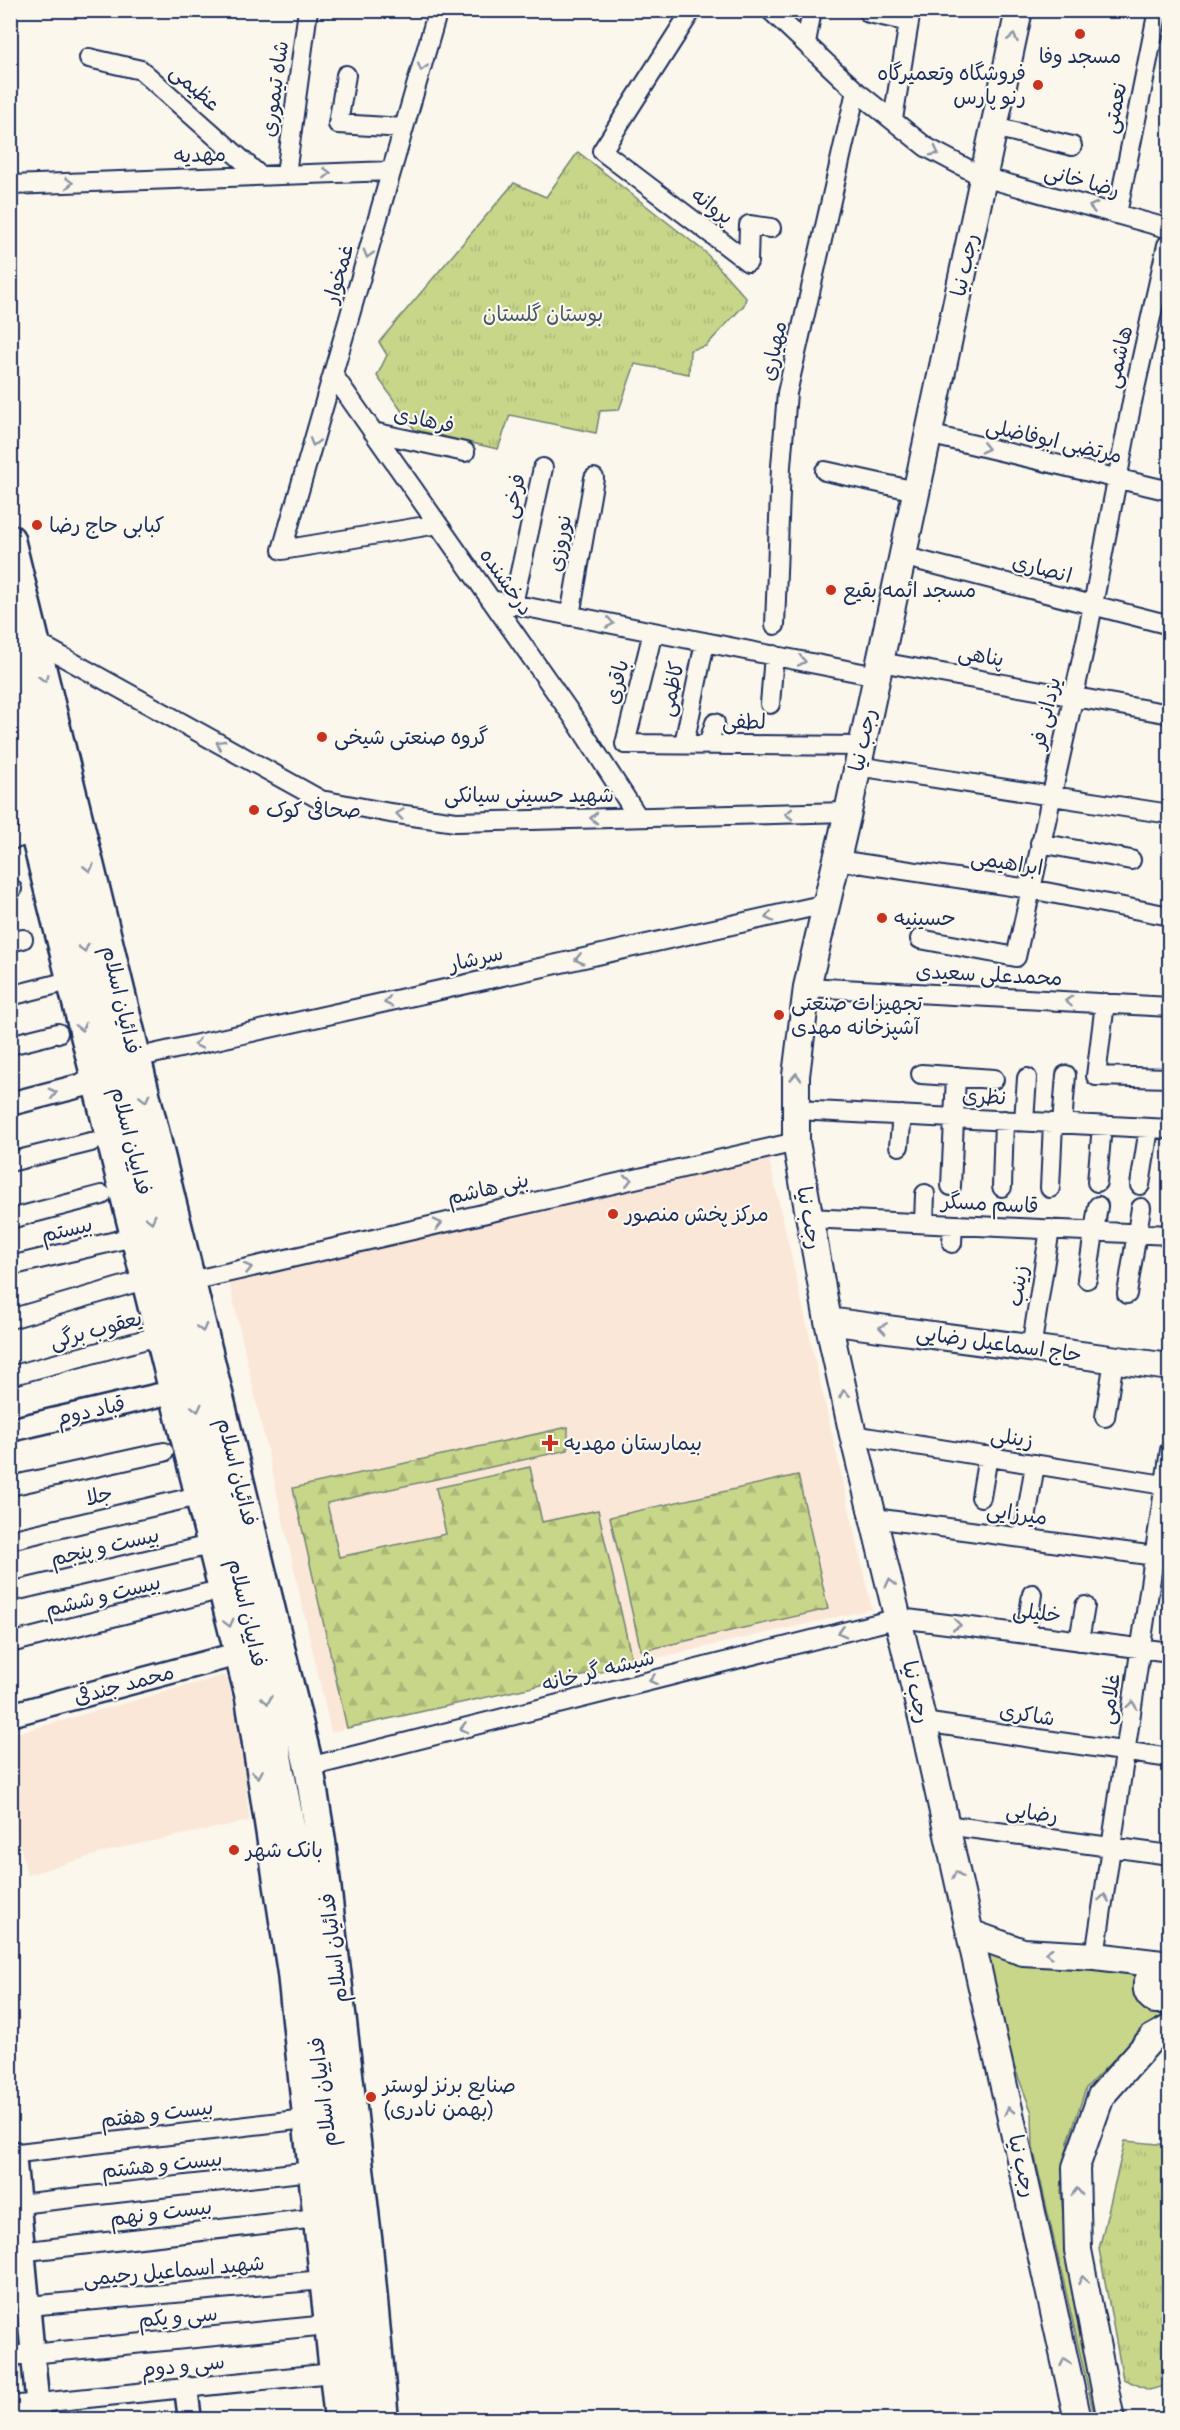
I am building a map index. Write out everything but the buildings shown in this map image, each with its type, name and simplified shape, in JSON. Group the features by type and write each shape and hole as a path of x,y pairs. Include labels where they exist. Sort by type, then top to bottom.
{"main road":[{"name":"رجب نیا","path":"1019,10 848,812 807,987 796,1076 796,1142 828,1321 853,1435 923,1722 1078,2420"},
{"name":"فدائیان اسلام","path":"10,539 23,644 135,1058 309,1767 321,1841 368,2246 384,2420"},
{"name":"فداییان اسلام","path":"23,644 24,784 247,1652 282,1849 360,2420"},
{"name":"حاج اسماعیل رضایی","path":"828,1321 1170,1367"},
{"path":"969,1933 1023,1952 1095,1956 1170,1965"},
{"path":"1170,1974 1155,1974 1147,1981 1146,1987 1147,1993 1155,2001 1170,2000"},
{"path":"1111,2420 1078,2250 1076,2167 1101,2096 1152,2038 1170,2028"},
{"path":"368,2246 364,2274 370,2420"}],"street":[{"name":"شاه تیموری","path":"286,174 308,10"},
{"name":"غمخوار","path":"438,10 282,550 438,524"},
{"name":"پروانه","path":"692,10 602,151 748,262 750,225 771,228"},
{"name":"رضا خانی","path":"770,10 856,91 926,147 983,177 1117,214 1168,237"},
{"path":"806,43 812,10"},
{"name":"نعمتی","path":"1117,214 1158,10"},
{"path":"869,12 910,16 892,119"},
{"name":"عظیمی","path":"89,58 141,70 260,175"},
{"path":"346,75 338,124 404,128"},
{"name":"مهیاری","path":"775,625 781,466 787,393 856,91"},
{"path":"994,127 1072,146"},
{"name":"مهدیه","path":"10,185 391,171"},
{"name":"هاشمی","path":"1118,479 1132,402 1168,237"},
{"name":"درخشنده","path":"334,376 576,721 638,817"},
{"name":"فرهادی","path":"373,432 465,452"},
{"name":"مرتضی ابوفاضلی","path":"928,434 1170,491"},
{"name":"فرخی","path":"513,604 543,468"},
{"path":"825,471 916,491"},
{"name":"نوروزی","path":"570,616 594,478"},
{"name":"یزدانی فر","path":"920,939 1016,957 1093,606 1118,479"},
{"name":"انصاری","path":"902,556 1170,625"},
{"path":"491,600 774,655 878,669"},
{"name":"باقری","path":"625,744 653,632"},
{"name":"کاظمی","path":"684,744 705,642"},
{"name":"شهید حسینی سیانکی","path":"23,644 321,800 456,822 848,812"},
{"path":"770,704 774,655"},
{"name":"پناهی","path":"878,669 1074,695"},
{"path":"1074,695 1170,714"},
{"path":"708,744 715,723"},
{"name":"لطفی","path":"625,744 708,744 860,756 1050,797 1170,814"},
{"path":"10,746 24,784 33,834 210,1545 247,1652"},
{"path":"10,840 33,834"},
{"path":"1040,843 1131,860"},
{"name":"ابراهیمی","path":"837,860 1030,889 1170,915"},
{"name":"سرشار","path":"135,1058 826,904"},
{"path":"10,996 69,981"},
{"name":"محمدعلی سعیدی","path":"807,987 1170,1007"},
{"path":"1105,1003 1096,1076 1170,1078"},
{"path":"10,1045 58,1033"},
{"path":"921,1074 994,1079"},
{"path":"1050,1188 1057,1123 1066,1075"},
{"path":"951,1186 956,1076"},
{"path":"1023,1121 1027,1078"},
{"path":"10,1104 94,1082"},
{"name":"نظری","path":"796,1110 1170,1129"},
{"path":"899,1146 902,1115"},
{"path":"1002,1187 1004,1120"},
{"path":"1097,1182 1102,1126"},
{"path":"1140,1185 1149,1128"},
{"path":"10,1162 91,1142"},
{"name":"بنی هاشم","path":"191,1281 796,1142"},
{"path":"924,1223 925,1194"},
{"path":"10,1219 102,1195"},
{"path":"1087,1280 1098,1206"},
{"path":"1127,1294 1141,1208"},
{"name":"قاسم مسگر","path":"808,1218 952,1225 991,1234 1050,1229 1170,1235"},
{"path":"952,1225 952,1243"},
{"name":"زینب","path":"1031,1349 1050,1229"},
{"name":"بیستم","path":"10,1266 133,1237"},
{"path":"10,1319 144,1280"},
{"name":"یعقوب برگی","path":"10,1376 158,1336"},
{"path":"1105,1417 1114,1360"},
{"name":"قباد دوم","path":"10,1430 172,1392"},
{"name":"زینلی","path":"853,1435 1167,1485"},
{"name":"غلامی","path":"1095,1956 1140,1649 1162,1557 1170,1450"},
{"path":"10,1486 164,1452"},
{"path":"981,1497 988,1456"},
{"path":"1023,1538 1035,1464"},
{"name":"جلا","path":"10,1540 198,1496"},
{"name":"میرزایی","path":"874,1518 1162,1557"},
{"name":"بیست و پنجم","path":"10,1592 210,1545"},
{"name":"بیست و ششم","path":"10,1643 207,1593"},
{"path":"1026,1634 1032,1594"},
{"path":"1079,1641 1085,1606"},
{"name":"شیشه گر خانه","path":"309,1767 899,1618"},
{"name":"خلیلی","path":"899,1618 1170,1652"},
{"name":"محمد جندقی","path":"10,1715 247,1652"},
{"name":"شاکری","path":"923,1722 1170,1758"},
{"name":"رضایی","path":"946,1825 1170,1854"},
{"path":"282,1849 289,1973 328,2325 336,2420"},
{"name":"بیست و هفتم","path":"12,2153 305,2119"},
{"path":"12,2153 19,2204 17,2252 28,2306 22,2354 38,2411"},
{"name":"بیست و هشتم","path":"19,2204 310,2171"},
{"name":"بیست و نهم","path":"17,2252 316,2218"},
{"name":"شهید اسماعیل رحیمی","path":"28,2306 323,2280"},
{"name":"سی و یکم","path":"22,2354 328,2325"},
{"name":"سی و دوم","path":"10,2406 38,2411 186,2388 332,2373"},
{"path":"186,2388 190,2420"}],"shaded area":[{"name":"بیمارستان مهدیه","path":"768,1155 872,1609 331,1732 228,1277"},
{"path":"226,1675 241,1729 249,1821 119,1848 27,1875 11,1805 10,1735"}],"green space":[{"name":"بوستان گلستان","path":"578,152 705,252 746,298 744,305 706,346 690,350 689,374 635,364 619,410 600,411 596,433 510,415 498,449 415,430 377,376 387,355 379,342 514,183 546,197"},
{"path":"568,1427 568,1450 327,1503 339,1557 446,1534 436,1488 530,1467 542,1522 598,1510 633,1665 347,1728 293,1488"},
{"path":"798,1475 828,1609 641,1651 610,1517"},
{"path":"983,1945 1148,1968 1169,2010 1169,2013 1143,2029 1086,2088 1068,2142 1061,2190 1064,2229 1105,2419 1095,2419 1033,2148 1032,2113 1014,2066"},
{"path":"1125,2141 1169,2145 1169,2385 1149,2390 1123,2379 1099,2249"}],"place":[{"name":"مسجد وفا","path":"1080,34"},
{"name":"فروشگاه وتعمیرگاه رنو پارس","path":"1038,85"},
{"name":"کبابی حاج رضا","path":"37,525"},
{"name":"مسجد ائمه بقیع","path":"831,590"},
{"name":"گروه صنعتی شیخی","path":"322,737"},
{"name":"صحافی کوک","path":"254,810"},
{"name":"حسینیه","path":"882,918"},
{"name":"تجهیزات صنعتی آشپزخانه مهدی","path":"779,1015"},
{"name":"مركز پخش منصور","path":"613,1214"},
{"name":"بیمارستان مهدیه","path":"550,1443"},
{"name":"بانک شهر","path":"234,1850"},
{"name":"صنایع برنز لوستر (بهمن نادری)","path":"371,2097"}]}
